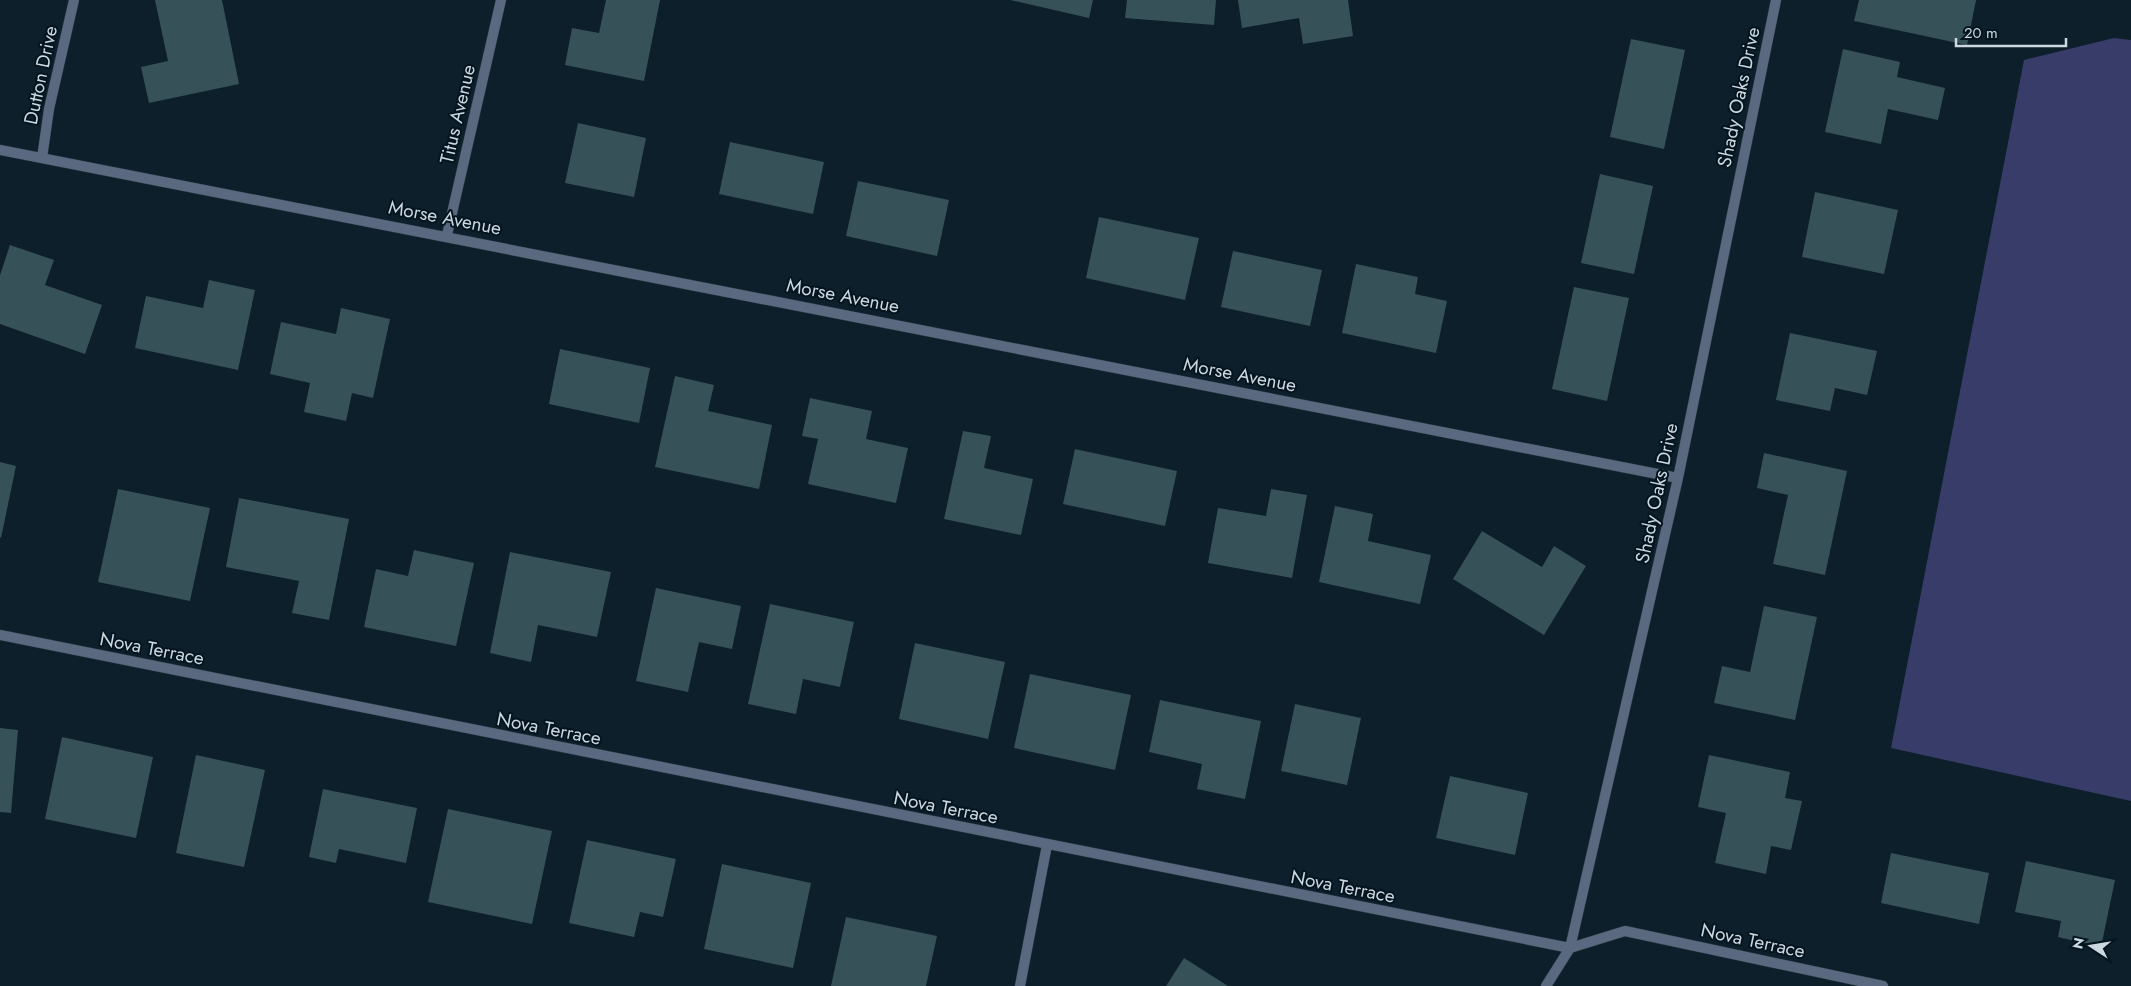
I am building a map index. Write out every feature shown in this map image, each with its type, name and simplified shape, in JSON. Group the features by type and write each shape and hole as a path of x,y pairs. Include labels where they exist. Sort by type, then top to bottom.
{"street":[{"name":"Dutton Drive","path":"42,158 49,109 74,0"},
{"name":"Titus Avenue","path":"447,235 501,0"},
{"name":"Shady Oaks Drive","path":"1546,986 1570,948 1678,478 1776,0"},
{"name":"Morse Avenue","path":"0,150 447,235 1678,478"},
{"name":"Nova Terrace","path":"0,635 1570,948 1626,931 1883,986"},
{"path":"1020,986 1047,845"}],"shaded area":[{"path":"2114,38 2131,40 2131,801 1891,748 2024,60"}],"building":[{"path":"155,0 222,0 239,84 149,103 141,67 168,61"},
{"path":"606,0 660,0 644,81 565,65 572,28 599,33"},
{"path":"1010,0 1093,0 1089,18"},
{"path":"1127,0 1216,0 1214,25 1125,18"},
{"path":"1238,0 1348,0 1353,36 1303,44 1299,18 1242,28"},
{"path":"1859,0 1976,0 1967,45 1854,21"},
{"path":"1631,39 1685,50 1664,149 1610,137"},
{"path":"1843,49 1900,62 1897,77 1945,88 1938,120 1888,109 1881,144 1825,132"},
{"path":"578,123 646,138 634,197 565,183"},
{"path":"730,142 824,162 813,214 719,194"},
{"path":"1600,174 1653,186 1634,274 1581,263"},
{"path":"858,181 949,200 937,256 846,236"},
{"path":"1815,192 1898,210 1884,274 1802,257"},
{"path":"1099,217 1199,238 1185,300 1086,278"},
{"path":"10,245 54,260 45,285 102,305 85,354 0,324 0,275"},
{"path":"1233,251 1322,270 1310,326 1221,307"},
{"path":"1356,264 1418,277 1415,294 1447,301 1436,353 1342,333"},
{"path":"209,280 255,290 238,370 135,348 146,296 203,308"},
{"path":"1574,287 1629,298 1607,401 1552,389"},
{"path":"341,308 390,319 373,398 352,393 346,421 304,412 310,383 270,374 281,322 336,334"},
{"path":"1790,333 1877,351 1867,395 1835,388 1830,411 1776,400"},
{"path":"560,349 650,368 639,423 549,404"},
{"path":"675,376 714,385 708,411 772,425 759,489 655,467"},
{"path":"810,398 872,411 866,439 908,448 896,503 808,484 818,439 802,436"},
{"path":"963,431 991,436 984,468 1033,479 1021,535 944,519"},
{"path":"1075,449 1177,471 1165,526 1063,504"},
{"path":"1764,453 1847,471 1825,575 1773,564 1788,495 1757,488"},
{"path":"0,462 16,466 1,538 0,537"},
{"path":"118,489 210,508 190,601 98,582"},
{"path":"1271,489 1307,495 1292,578 1208,563 1218,508 1266,516"},
{"path":"239,498 349,519 329,620 292,613 299,581 226,567"},
{"path":"1335,506 1373,514 1368,541 1431,555 1420,604 1319,582"},
{"path":"1482,531 1542,567 1554,546 1586,566 1544,635 1453,579"},
{"path":"414,550 474,563 456,646 364,627 376,569 408,576"},
{"path":"510,552 611,572 597,637 538,625 531,662 490,653"},
{"path":"656,588 741,606 732,649 699,642 688,692 636,681"},
{"path":"770,604 854,622 840,687 803,679 796,714 748,704"},
{"path":"1764,606 1817,617 1795,720 1714,703 1722,666 1750,672"},
{"path":"915,643 1005,662 988,739 899,719"},
{"path":"1030,674 1131,695 1115,770 1014,748"},
{"path":"1160,700 1261,721 1245,799 1197,789 1202,764 1149,752"},
{"path":"1295,704 1361,718 1347,785 1281,771"},
{"path":"0,728 18,730 11,813 0,812"},
{"path":"62,737 153,757 136,838 45,819"},
{"path":"196,755 265,770 244,867 176,853"},
{"path":"1709,755 1790,772 1785,798 1802,801 1791,850 1771,846 1766,874 1715,863 1726,813 1698,807"},
{"path":"1450,776 1528,793 1515,855 1436,838"},
{"path":"323,789 417,808 406,863 339,849 336,863 309,857"},
{"path":"448,809 552,831 532,924 428,902"},
{"path":"587,840 676,859 663,917 640,912 634,937 569,923"},
{"path":"1891,853 1989,873 1979,924 1881,903"},
{"path":"2026,861 2115,880 2101,947 2058,937 2061,921 2015,912"},
{"path":"722,864 811,883 793,968 704,949"},
{"path":"846,917 937,936 926,986 831,986"},
{"path":"1184,958 1228,986 1166,986"}]}
